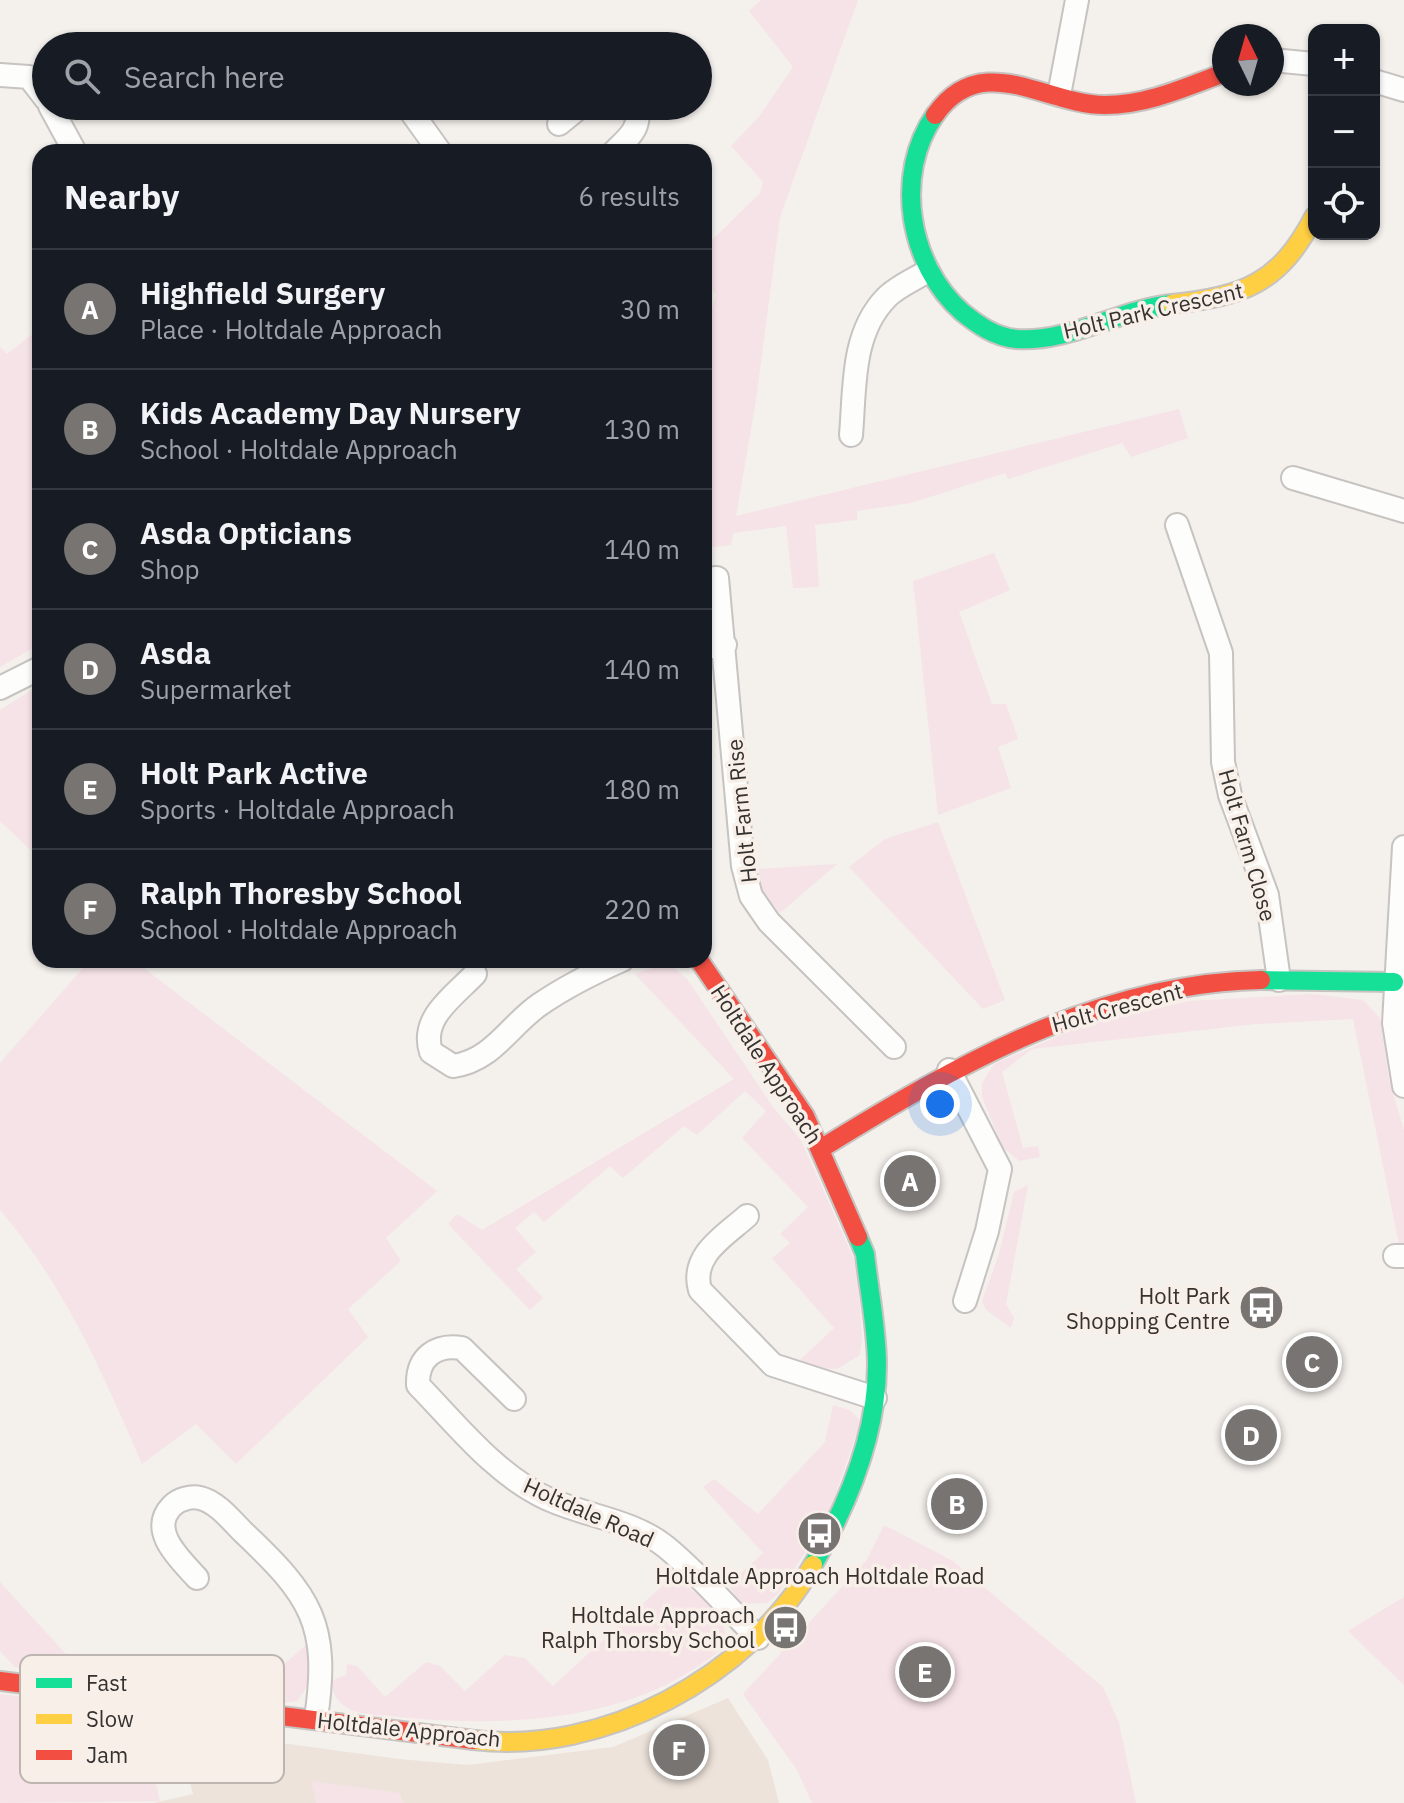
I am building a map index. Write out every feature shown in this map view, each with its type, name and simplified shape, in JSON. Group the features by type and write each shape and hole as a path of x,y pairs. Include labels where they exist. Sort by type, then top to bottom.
{"street":[{"path":"1059,95 1077,0"},
{"path":"1284,61 1308,63"},
{"path":"0,75 29,77 32,81"},
{"name":"Holt Park Crescent","path":"1212,77 1133,102 1101,105 1016,84 983,82 961,90 931,118 920,144 912,199 915,231 928,271 952,302 977,322 994,333 1031,339 1133,310 1242,292 1263,281 1286,261 1308,226"},
{"path":"1380,83 1404,90"},
{"path":"58,120 71,144"},
{"path":"417,120 434,144"},
{"path":"559,124 564,120"},
{"path":"622,144 634,132 639,120"},
{"path":"851,435 860,343 869,320 887,296 928,271"},
{"path":"1293,478 1404,511"},
{"name":"Holt Farm Close","path":"1177,525 1221,653 1223,762 1230,795 1267,895 1279,980"},
{"name":"Holt Farm Rise","path":"712,578 717,578 714,647 743,866 751,896 769,922 894,1047"},
{"path":"0,688 32,672"},
{"path":"1404,847 1394,982 1394,1023 1404,1086"},
{"path":"475,974 433,1018 427,1029 431,1052 453,1066 483,1057 535,1008 559,991 606,968"},
{"name":"Holtdale Approach","path":"284,1714 491,1742 551,1737 643,1714 708,1679 758,1638 797,1594 837,1524 863,1451 875,1398 877,1364 865,1254 822,1148 805,1116 704,968"},
{"name":"Holt Crescent","path":"822,1148 949,1070 1065,1017 1172,989 1279,980 1394,982"},
{"path":"949,1070 1000,1169 987,1231 965,1301"},
{"path":"747,1216 705,1254 696,1277 700,1290 773,1365 875,1398"},
{"name":"Holtdale Road","path":"514,1399 462,1348 444,1347 432,1351 423,1360 418,1374 418,1385 480,1450 520,1484 549,1499 640,1533 664,1546 758,1638"},
{"path":"197,1578 169,1546 164,1532 164,1518 173,1505 183,1499 198,1497 211,1502 267,1554 313,1614 322,1641 323,1671 316,1718"},
{"name":"Holtdale Approach","path":"0,1681 20,1683"}],"shaded area":[{"path":"761,0 858,0 780,217 756,400 736,516 1179,409 1188,438 1131,457 1122,443 1008,479 1005,473 911,503 857,511 857,520 815,525 819,587 793,588 786,526 733,533 731,545 712,547 712,309 716,295 712,289 712,240 760,193 763,182 731,146 758,118 793,67 749,11"},
{"path":"32,334 32,649 0,667 0,347 7,354"},
{"path":"994,553 1010,590 959,612 992,704 1006,704 1018,739 998,747 1011,788 938,815 913,581"},
{"path":"32,690 32,851 0,821 0,710"},
{"path":"938,822 1005,1000 983,1009 849,867 885,839"},
{"path":"837,864 780,913 760,889 756,869"},
{"path":"83,968 144,968 437,1191 386,1238 401,1261 348,1309 368,1337 236,1464 196,1424 142,1464 81,1332 44,1269 0,1210 0,1063"},
{"path":"652,968 674,968 687,979 773,1107 801,1140 857,1266 862,1339 860,1355 837,1369 819,1368 800,1360 834,1328 772,1258 790,1243 780,1234 808,1207 742,1138 766,1111 745,1091 697,1135 684,1126 623,1178 610,1166 544,1222 534,1212 515,1228 536,1252 516,1269 543,1298 530,1310 448,1224 457,1214 482,1230 734,1079 635,974"},
{"path":"1312,994 1363,1000 1380,1018 1389,1080 1404,1130 1404,1244 1399,1244 1353,1019 1256,1024 1032,1049 1002,1072 1023,1148 1038,1146 1040,1157 1019,1161 1002,1146 982,1097 982,1083 994,1064 1084,1025 1190,1001"},
{"path":"1028,1185 1006,1304 1014,1318 1011,1328 986,1310 982,1301 999,1254 1014,1192"},
{"path":"833,1405 850,1410 861,1421 827,1519 778,1594 767,1603 742,1604 728,1585 763,1553 703,1487 714,1479 758,1514 825,1442"},
{"path":"884,1525 953,1561 1103,1687 1119,1723 1136,1803 812,1803 797,1770 743,1694 866,1561"},
{"path":"673,1576 719,1616 725,1633 723,1644 700,1665 667,1684 631,1699 594,1710 555,1716 515,1720 437,1720 351,1710 343,1705 333,1690 331,1681 346,1675 347,1664 357,1666 385,1697 426,1662 440,1666 465,1691 505,1655 525,1658 553,1686"},
{"path":"0,1582 65,1653 78,1655 20,1655 20,1668 15,1667 0,1651"},
{"path":"1404,1597 1404,1685 1348,1631"},
{"path":"308,1643 311,1660 309,1681 297,1701 284,1703 284,1664"},
{"path":"0,1694 20,1696 20,1783 156,1783 160,1801 0,1803"},
{"path":"728,1698 768,1760 779,1803 153,1803 193,1794 190,1783 284,1783 284,1743 468,1765 613,1747"},
{"path":"311,1781 400,1793 403,1803 316,1803"}],"traffic: fast":[{"path":"935,115 922,139 914,164 911,191 913,218 919,245 930,270 944,293 962,312 1001,336 1036,339 1172,304"},
{"path":"1261,980 1394,982"},
{"path":"813,1565 858,1469 876,1391 874,1324 865,1254 858,1237"}],"traffic: slow":[{"path":"1172,304 1220,296 1257,283 1287,258 1308,228"},
{"path":"474,1740 523,1742 572,1735 621,1721 668,1700 712,1673 751,1641 786,1605 813,1565"}],"traffic: jam":[{"path":"935,115 953,95 973,85 994,82 1082,103 1105,105 1151,99 1212,77"},
{"path":"704,968 805,1116 858,1237"},
{"path":"822,1148 925,1087 1031,1034 1143,996 1201,985 1261,980"},
{"path":"0,1681 20,1683"},
{"path":"284,1716 474,1740"}],"place":[{"name":"Highfield Surgery","path":"910,1181"},
{"name":"Holt Park Shopping Centre","path":"1261,1308"},
{"name":"Asda Opticians","path":"1312,1362"},
{"name":"Asda","path":"1251,1435"},
{"name":"Kids Academy Day Nursery","path":"957,1504"},
{"name":"Holtdale Approach Holtdale Road","path":"820,1534"},
{"name":"Holtdale Approach Ralph Thorsby School","path":"786,1627"},
{"name":"Holt Park Active","path":"925,1672"},
{"name":"Ralph Thoresby School","path":"679,1750"}]}
